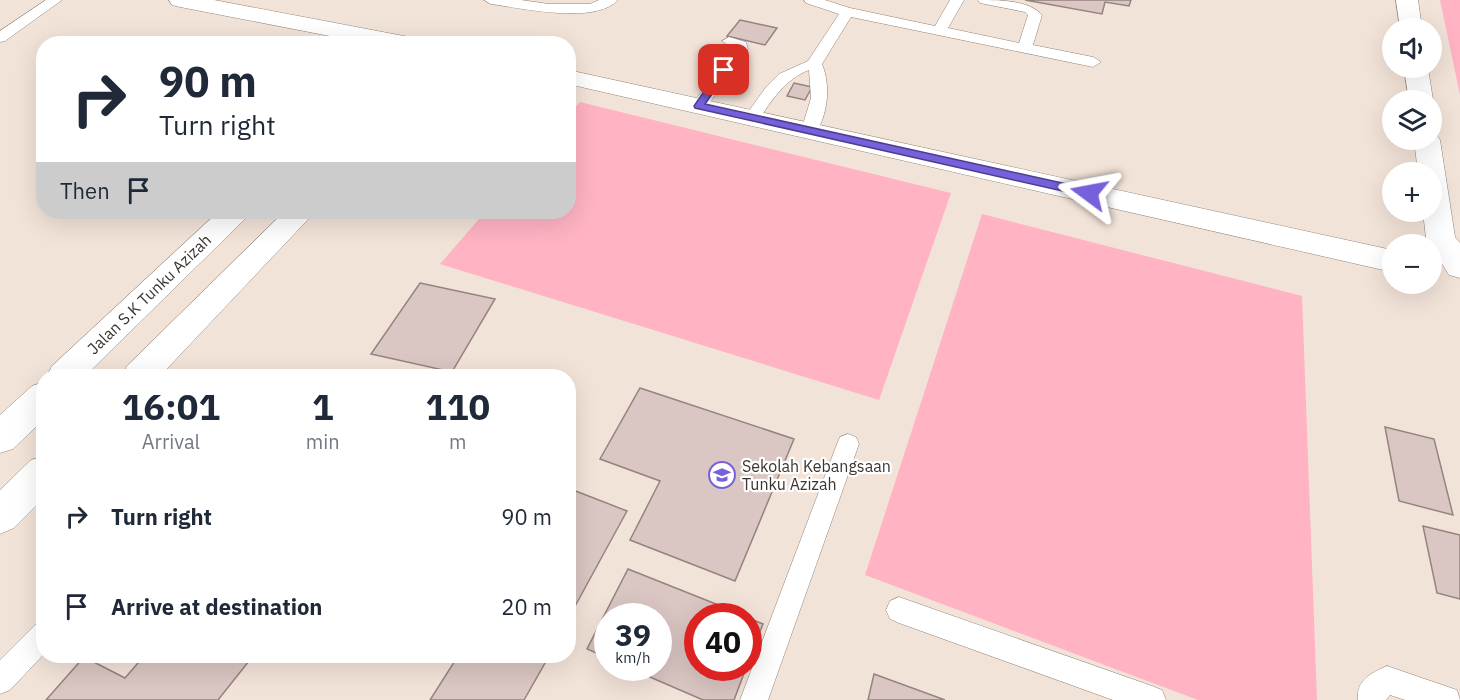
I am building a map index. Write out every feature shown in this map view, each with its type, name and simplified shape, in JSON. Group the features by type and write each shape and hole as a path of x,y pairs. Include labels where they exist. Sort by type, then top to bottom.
{"street":[{"path":"180,0 348,36"},
{"path":"1407,0 1410,18"},
{"path":"576,79 1382,259"},
{"path":"1428,150 1441,238 1460,267"},
{"name":"Jalan S.K Tunku Azizah","path":"71,369 228,219"},
{"path":"146,369 294,219"},
{"path":"1442,272 1460,276"},
{"path":"0,438 36,404"},
{"path":"0,516 36,480"}],"lane":[{"path":"0,38 56,0"},
{"path":"491,0 549,8 592,8 611,0"},
{"path":"811,0 846,12 1093,62"},
{"path":"939,31 957,0"},
{"path":"985,0 1030,9 1035,15 1025,48"},
{"path":"752,118 783,76 796,68 814,64 846,12"},
{"path":"699,106 741,49 741,45 729,41"},
{"path":"808,131 818,111 818,72 814,64"},
{"path":"754,700 848,444"},
{"path":"899,610 1152,700"},
{"path":"0,680 36,642"},
{"path":"1372,700 1371,691 1387,680 1447,700"}],"shaded area":[{"path":"1440,0 1460,0 1460,95"},
{"path":"580,102 951,193 879,400 440,264 479,219 576,219 576,107"},
{"path":"982,214 1302,296 1317,700 1198,700 865,575"}],"building":[{"path":"1025,0 1131,0 1129,6 1105,2 1102,14"},
{"path":"740,20 777,28 765,45 727,36"},
{"path":"794,83 812,87 805,100 787,96"},
{"path":"420,283 495,299 454,369 438,369 371,354"},
{"path":"640,388 794,439 735,581 630,540 660,481 600,459"},
{"path":"1385,427 1434,439 1453,515 1399,501"},
{"path":"576,491 627,511 576,604"},
{"path":"1423,526 1460,535 1460,599 1437,593"},
{"path":"628,569 713,603 684,603 684,681 741,681 734,700 703,700 659,681 672,681 672,603 611,603"},
{"path":"594,635 594,652 587,649"},
{"path":"79,663 96,663 125,678 138,663 247,663 218,700 46,700"},
{"path":"454,663 545,663 524,700 430,700"},
{"path":"874,674 945,700 868,700"}],"place":[{"name":"Sekolah Kebangsaan Tunku Azizah","path":"722,475"}],"route":[{"path":"724,70 699,106 1089,193"}]}
